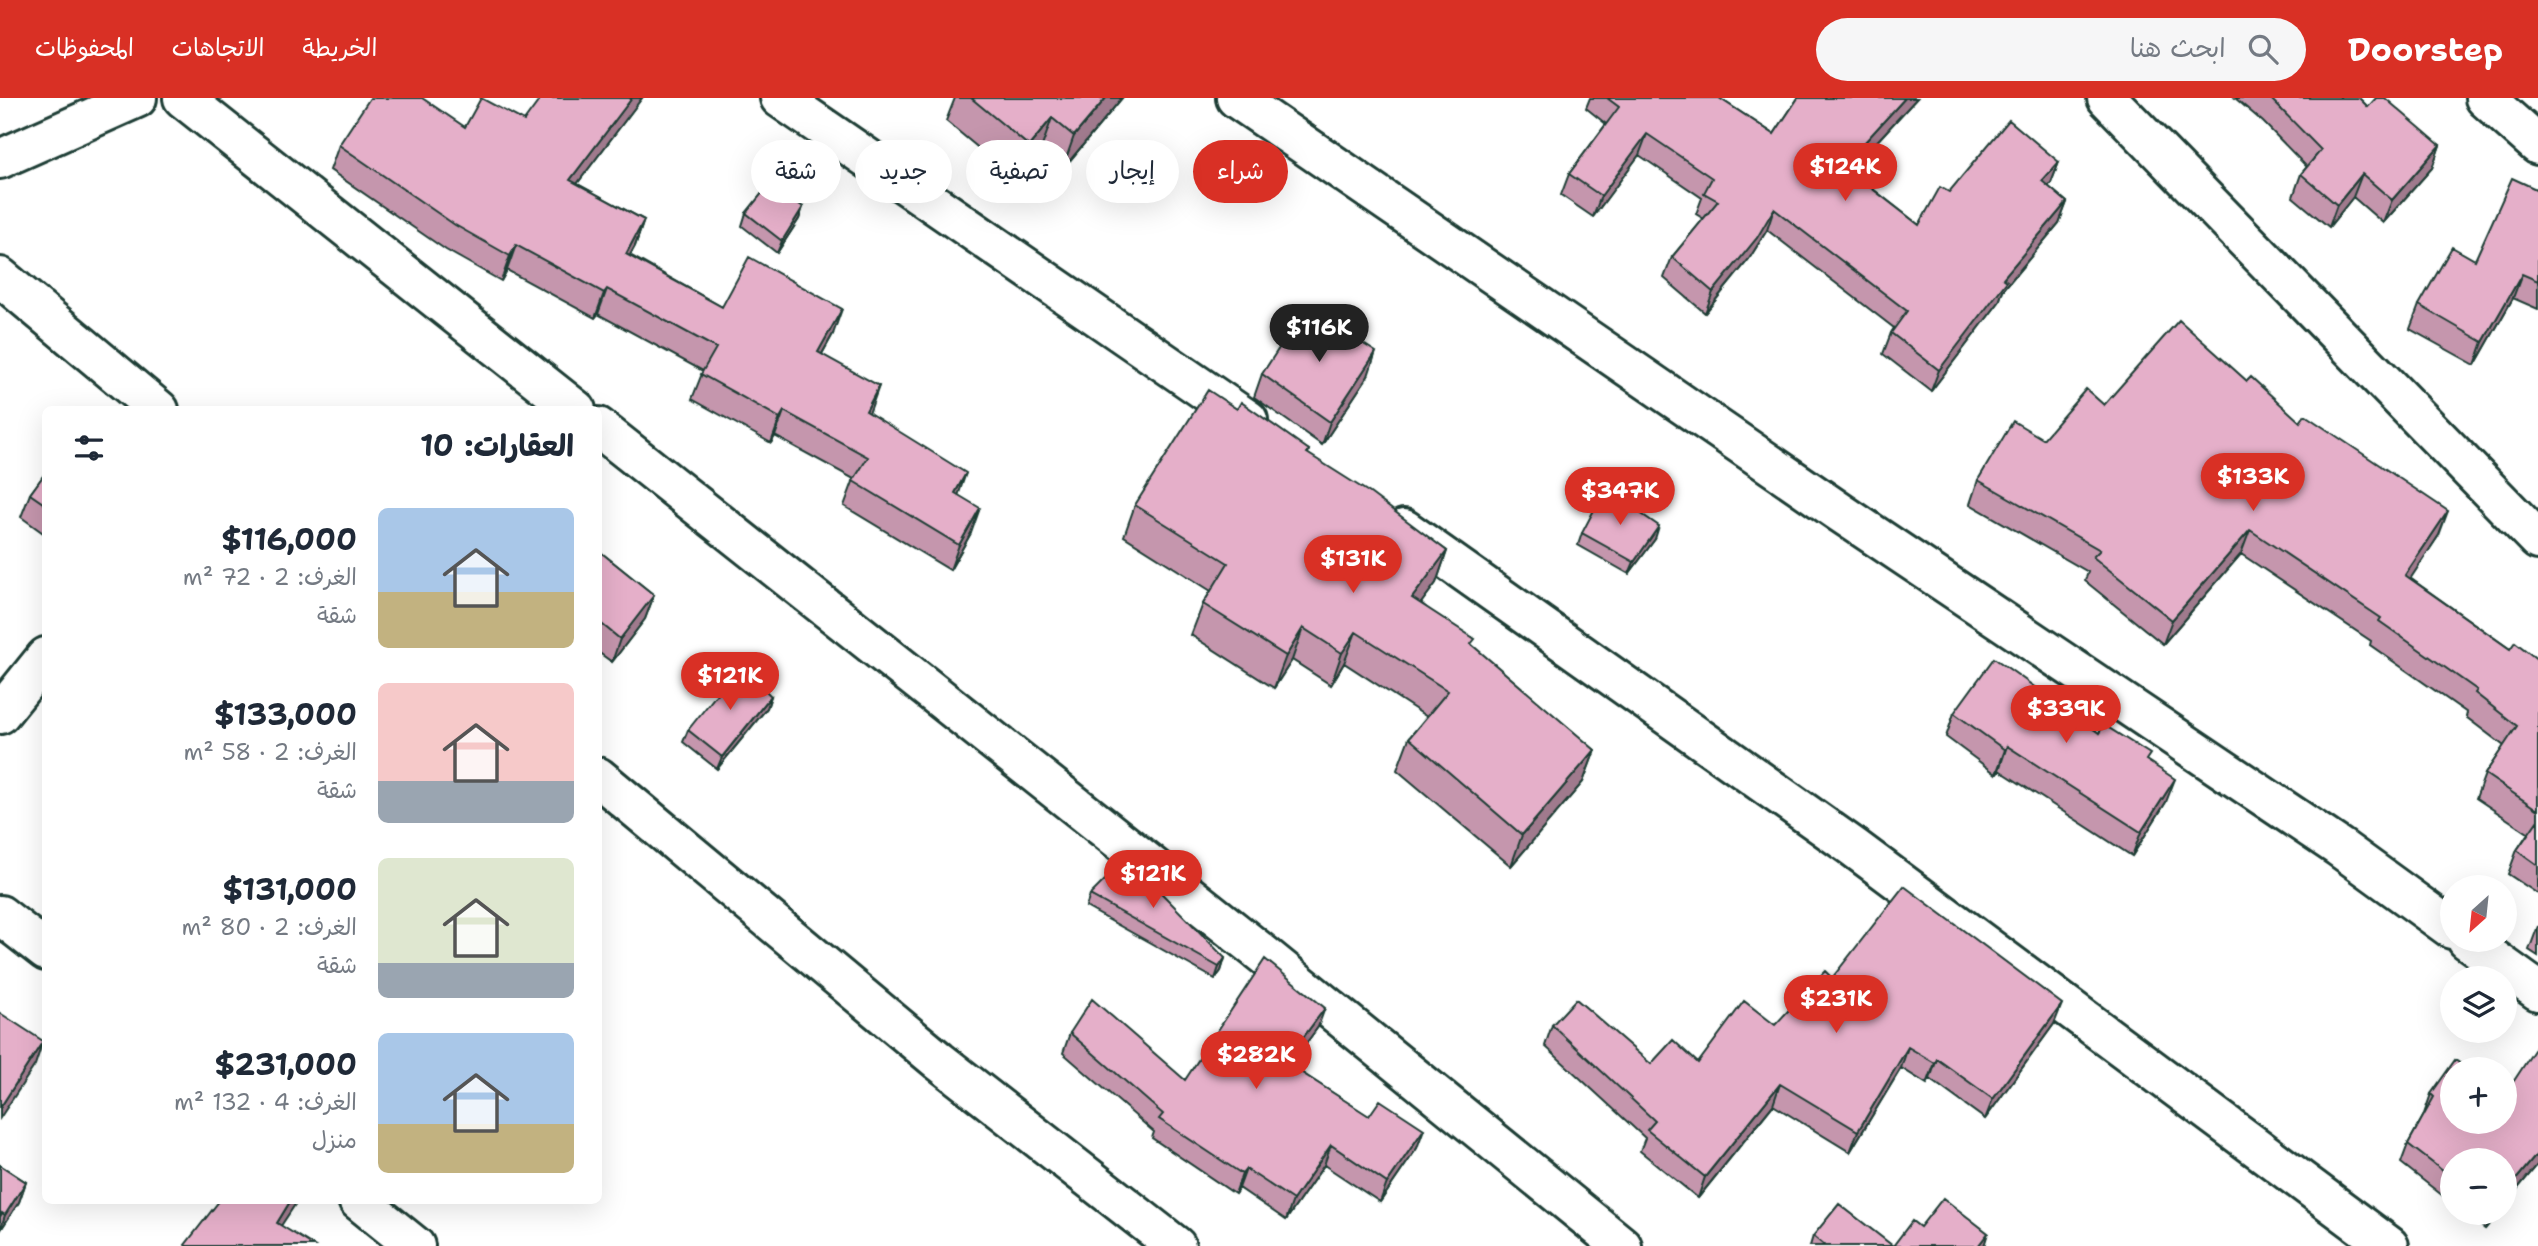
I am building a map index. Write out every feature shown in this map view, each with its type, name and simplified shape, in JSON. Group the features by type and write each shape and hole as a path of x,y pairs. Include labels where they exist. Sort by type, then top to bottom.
{"street":[{"path":"0,159 137,98"},
{"path":"183,98 571,406"},
{"path":"780,98 1282,444"},
{"path":"1236,98 1852,521 2339,847 2440,920"},
{"path":"2107,98 2538,540"},
{"path":"2486,98 2538,145"},
{"path":"0,277 154,406"},
{"path":"602,431 1253,947 1622,1246"},
{"path":"1372,507 1853,847 2389,1246"},
{"path":"0,714 42,662"},
{"path":"602,780 939,1061 1176,1246"},
{"path":"0,915 42,948"},
{"path":"2484,952 2538,991"},
{"path":"363,1204 415,1246"}],"building":[{"path":"370,98 422,98 465,127 481,98 524,121 541,98 632,98 570,180 644,220 626,254 722,307 749,257 842,309 818,352 879,386 866,411 966,473 955,493 980,508 959,545 853,481 868,457 784,411 780,418 701,374 716,348 607,289 604,293 516,245 510,256 455,225 339,145"},
{"path":"971,98 1106,98 1074,136 1052,118 1034,140 1022,140"},
{"path":"1607,98 1719,98 1774,134 1798,98 1905,98 1843,166 1919,225 1940,187 1949,192 2009,120 2059,162 2042,181 2067,202 2003,278 2007,281 1939,370 1891,333 1907,311 1774,209 1757,238 1713,292 1672,257 1718,201 1704,193 1712,178 1647,134 1601,196 1569,174 1619,107"},
{"path":"2270,98 2359,98 2368,107 2376,98 2385,98 2440,145 2392,200 2362,174 2337,205 2301,174 2321,150"},
{"path":"2512,178 2538,190 2538,281 2522,274 2483,342 2419,305 2452,247 2475,260"},
{"path":"754,203 798,203 803,207 782,241 746,213"},
{"path":"1306,307 1376,352 1330,422 1262,374"},
{"path":"2179,320 2247,381 2251,377 2300,422 2305,415 2448,511 2405,575 2510,649 2515,642 2538,660 2538,810 2485,774 2517,726 2475,693 2477,690 2379,621 2381,618 2250,530 2172,620 2093,557 2100,550 1978,480 2013,421 2043,439 2086,389 2104,405"},
{"path":"1208,390 1237,409 1241,402 1309,450 1307,453 1370,493 1447,551 1412,598 1475,639 1471,644 1595,750 1522,835 1409,738 1448,691 1356,632 1342,653 1303,628 1286,656 1203,604 1228,563 1135,505"},
{"path":"42,478 42,502 30,494"},
{"path":"1605,489 1659,526 1634,562 1582,533"},
{"path":"602,553 654,595 620,639 602,624"},
{"path":"1994,658 2099,733 2104,725 2150,754 2146,760 2175,779 2141,832 2007,746 2005,750 1954,713"},
{"path":"740,665 771,696 722,757 688,730"},
{"path":"2538,820 2538,865 2517,850"},
{"path":"1127,858 1225,958 1219,967 1090,895"},
{"path":"1904,886 2062,1004 1993,1099 1937,1059 1935,1063 1908,1047 1858,1131 1780,1084 1705,1177 1647,1130 1655,1121 1552,1025 1576,999 1651,1064 1673,1040 1698,1063 1744,1001 1775,1025 1825,971 1832,978"},
{"path":"1265,959 1325,1008 1285,1062 1369,1116 1380,1100 1424,1129 1387,1183 1331,1145 1293,1200 1246,1169 1242,1174 1159,1119 1163,1114 1070,1033 1092,999 1185,1080"},
{"path":"0,1013 42,1043 0,1108"},
{"path":"2538,1044 2538,1153 2517,1178 2517,1148 2440,1148 2440,1169 2408,1144 2434,1097 2431,1094 2440,1081 2440,1134 2517,1134 2517,1076"},
{"path":"0,1165 26,1182 5,1215 2,1213 0,1217"},
{"path":"1943,1198 1988,1233 1978,1246 1893,1246 1912,1221 1920,1227"},
{"path":"217,1204 289,1204 277,1223 314,1246 186,1246"},
{"path":"1839,1204 1893,1246 1825,1246 1813,1236"}]}
